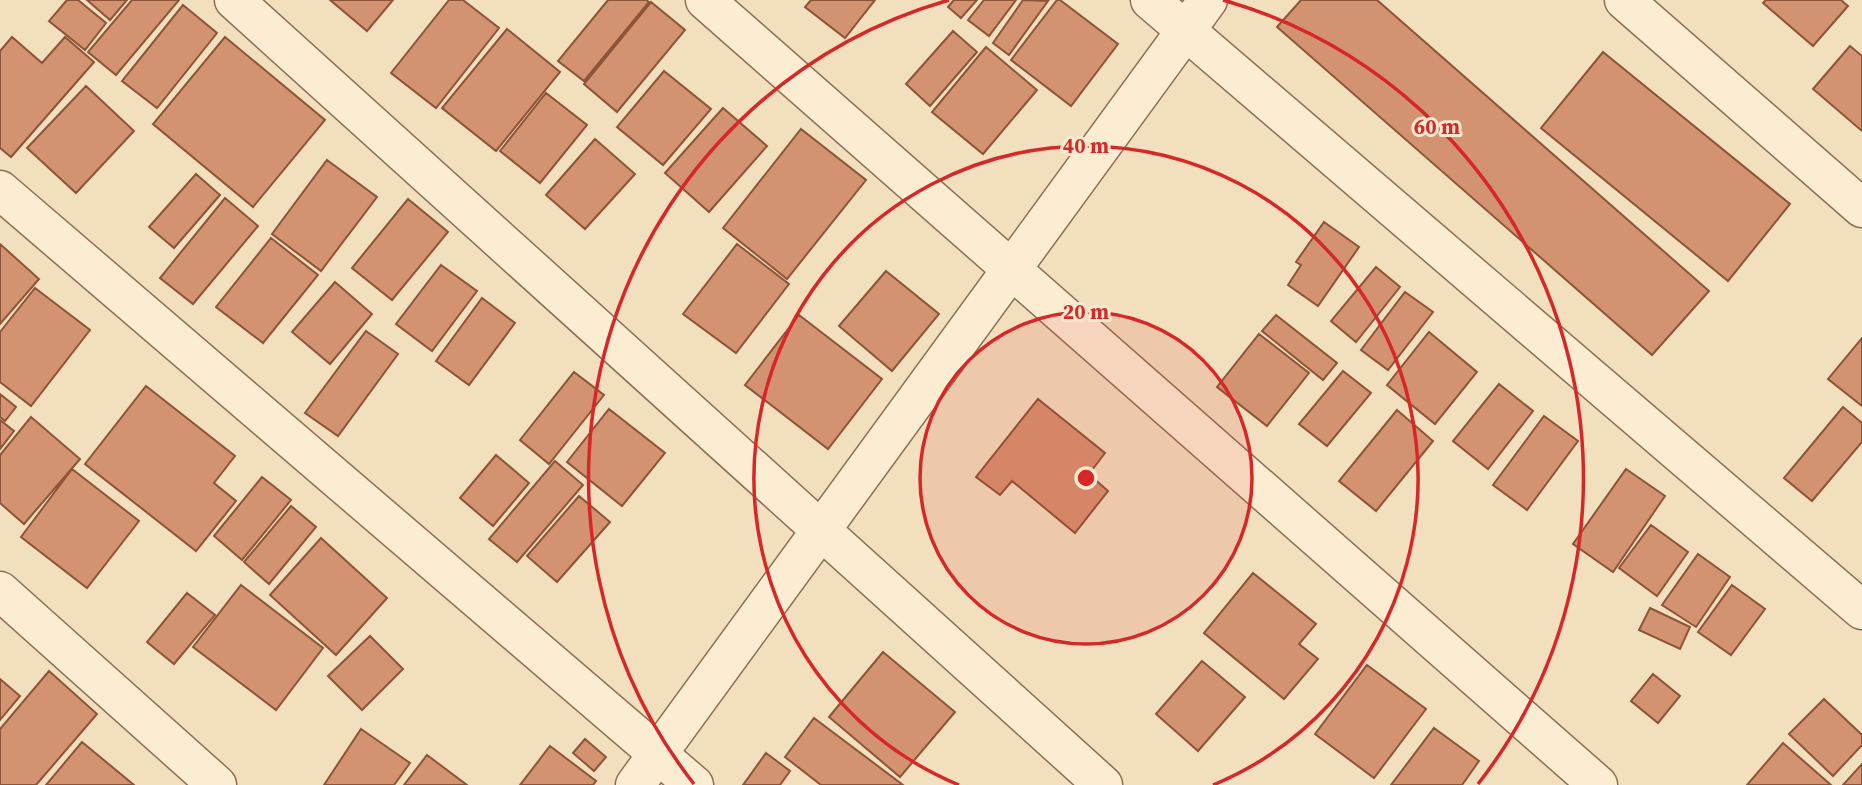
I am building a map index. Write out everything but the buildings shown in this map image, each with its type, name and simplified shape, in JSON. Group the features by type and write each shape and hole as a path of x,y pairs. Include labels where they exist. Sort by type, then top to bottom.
{"street":[{"path":"234,0 1103,785"},
{"path":"705,0 1598,785"},
{"path":"1150,0 1862,610"},
{"path":"635,785 1208,0"},
{"path":"1624,0 1862,208"},
{"path":"0,190 694,785"},
{"path":"0,591 217,785"}]}
